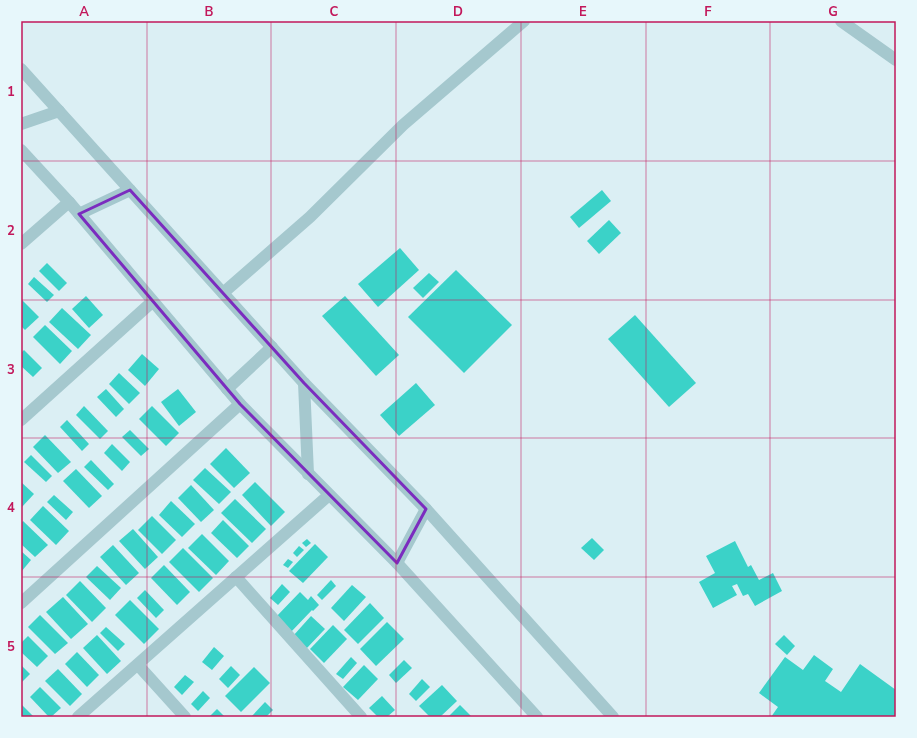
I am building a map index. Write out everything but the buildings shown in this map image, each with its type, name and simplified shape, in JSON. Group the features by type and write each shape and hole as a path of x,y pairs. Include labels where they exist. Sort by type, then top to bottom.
{"street":[{"path":"223,293 310,217 403,125 524,21"},
{"path":"841,21 896,60"},
{"path":"21,69 304,383 426,509 613,717"},
{"path":"21,124 59,111"},
{"path":"21,150 69,202 152,302 240,404 397,563 537,717"},
{"path":"79,214 130,190"},
{"path":"21,244 69,202"},
{"path":"21,420 152,302"},
{"path":"227,389 272,347"},
{"path":"304,383 308,474"},
{"path":"21,603 240,404"},
{"path":"78,717 329,495"},
{"path":"397,563 426,509"},
{"path":"236,577 361,717"},
{"path":"138,665 185,717"}],"highlighted area":[{"path":"130,190 304,383 426,509 397,563 240,404 79,214"}]}
